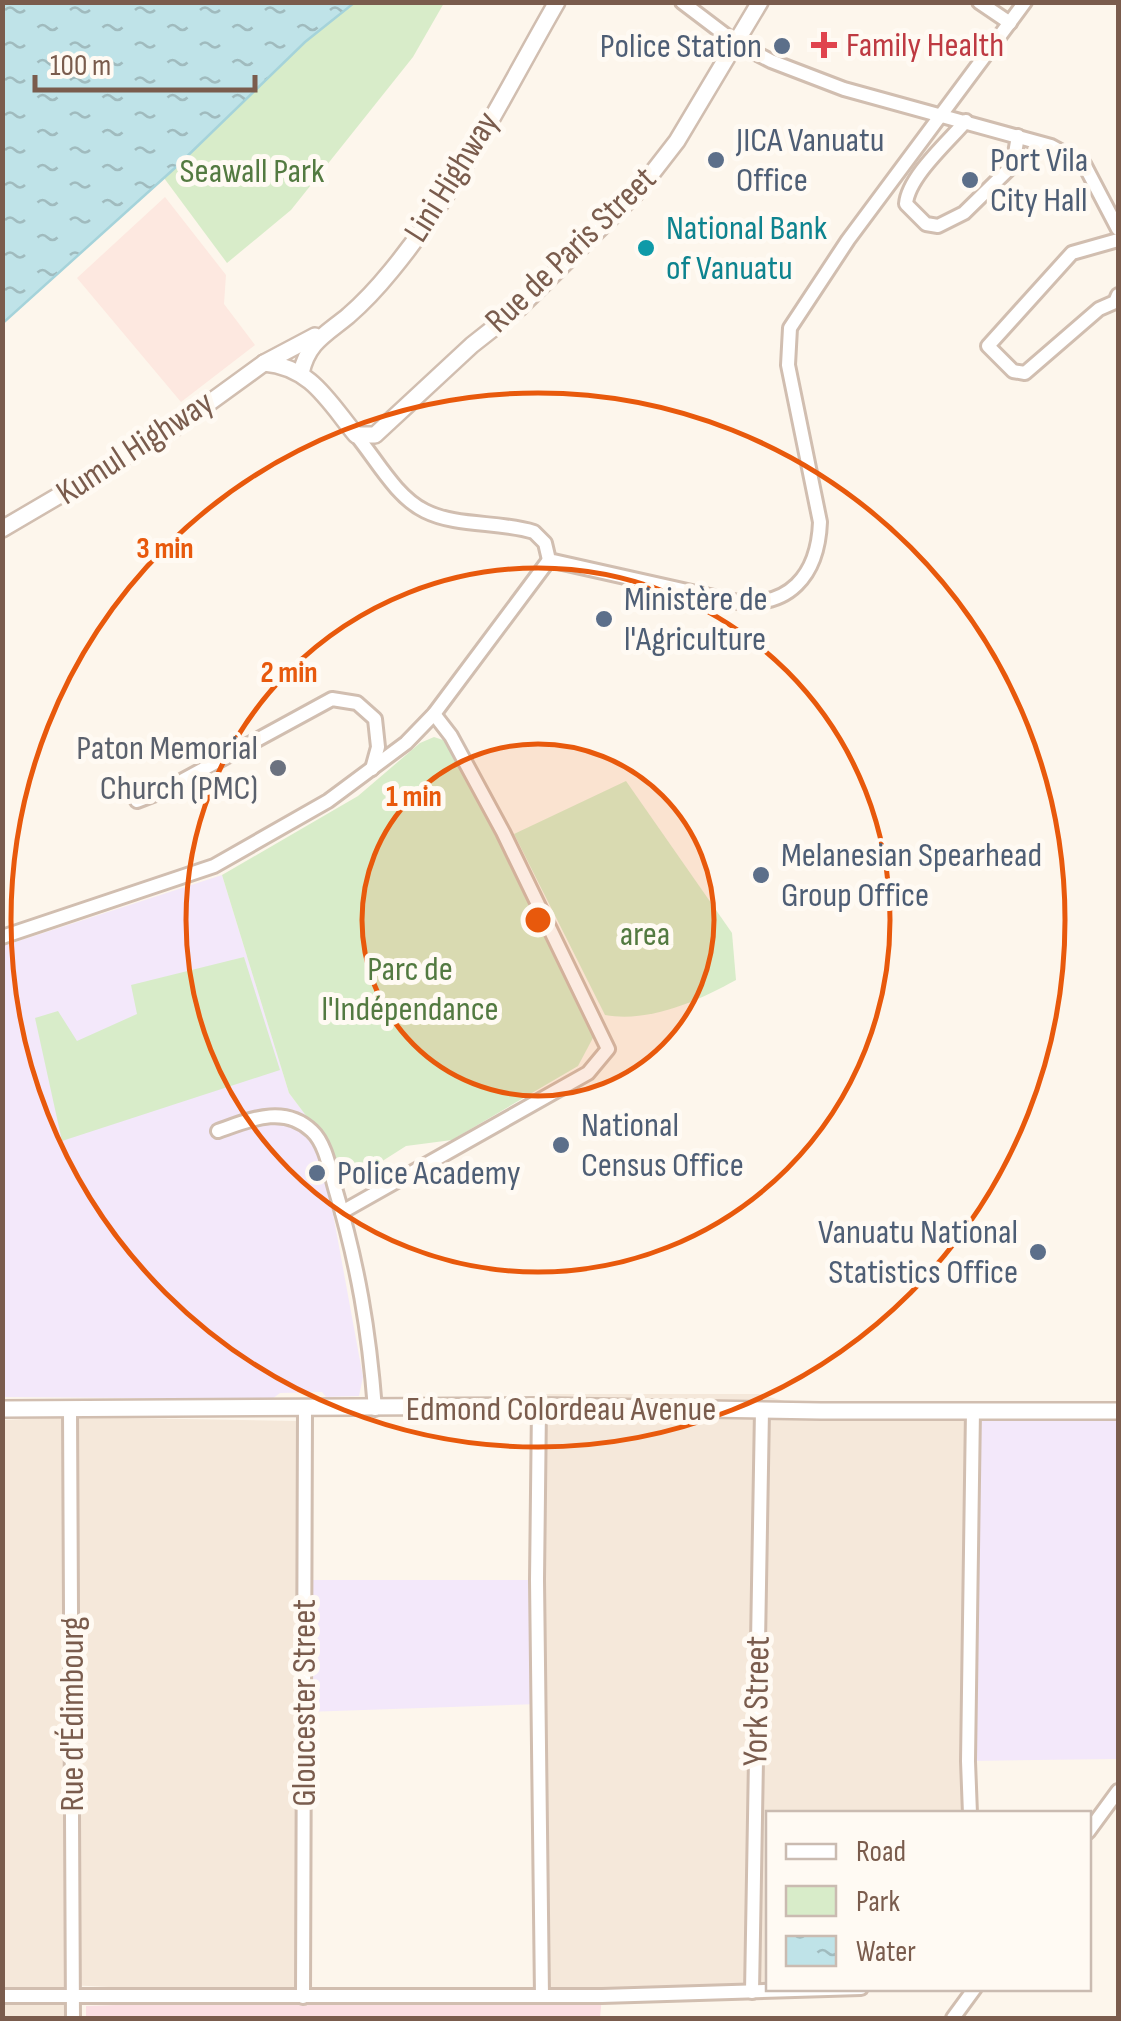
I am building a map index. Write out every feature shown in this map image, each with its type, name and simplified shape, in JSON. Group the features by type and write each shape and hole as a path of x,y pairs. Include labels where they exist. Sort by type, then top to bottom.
{"street":[{"name":"Lini Highway","path":"302,373 309,347 365,299 453,186 557,2"},
{"path":"682,2 736,43 844,89 1051,146 1084,164 1118,229"},
{"name":"Rue de Paris Street","path":"361,436 387,425 472,344 518,308 639,190 678,140 760,2"},
{"path":"980,2 1010,23"},
{"path":"549,560 745,603 778,597 806,576 816,554 820,522 788,366 790,328 830,265 1025,2"},
{"path":"966,121 913,182 907,196 906,204 926,224 938,226 977,204 1012,165 1018,136"},
{"path":"1117,302 1100,309 1026,373 1013,370 988,346 1072,253 1118,240"},
{"name":"Lini Highway","path":"264,363 323,332"},
{"path":"2,937 214,866 296,822 371,771 434,714 549,560 545,543 534,532 426,511 410,501 319,389 286,365 264,363"},
{"name":"Kumul Highway","path":"2,529 176,427 264,363"},
{"path":"386,470 381,453 387,425"},
{"path":"137,801 163,791 332,699 358,703 375,719 378,747 371,771"},
{"path":"342,1212 588,1072 608,1049 503,832 452,736 434,714"},
{"path":"218,1131 272,1114 313,1132 326,1156 364,1299 374,1409"},
{"path":"539,1406 542,1996"},
{"name":"Edmond Colordeau Avenue","path":"2,1409 539,1406 1118,1411"},
{"name":"Gloucester Street","path":"303,1997 305,1408"},
{"name":"Rue d'Édimbourg","path":"70,1409 73,2018"},
{"name":"York Street","path":"752,1992 762,1410"},
{"path":"970,1811 973,1410"},
{"path":"1091,1828 1118,1790"},
{"path":"2,1996 542,1996 779,1991"},
{"path":"953,2018 973,1991"}],"shaded area":[{"path":"165,197 226,275 224,304 255,345 181,402 77,278"},
{"path":"222,875 289,1093 310,1121 323,1159 363,1377 359,1396 326,1397 322,1392 280,1393 272,1399 3,1397 3,946"},
{"path":"540,1394 758,1394 821,1411 973,1410 970,1811 766,1811 766,1988 542,1996 537,1580"},
{"path":"973,1410 1118,1411 1118,1759 968,1761"},
{"path":"66,1417 299,1421 303,1997 69,1985 69,2018 3,2018 2,1420"},
{"path":"303,1580 537,1580 540,1704 305,1712"},
{"path":"602,1996 600,2018 86,2018 86,2006 349,1997"}],"green space":[{"name":"Seawall Park","path":"354,3 444,3 413,57 291,210 227,263 164,178 305,42"},
{"name":"Parc de l'Indépendance","path":"434,737 446,741 478,793 595,1034 578,1066 452,1140 406,1146 373,1167 340,1171 328,1145 289,1093 222,875 358,796 420,743"},
{"name":"area","path":"626,781 732,933 736,980 673,1008 622,1017 605,1015 514,834"},
{"path":"244,957 280,1070 62,1141 35,1018 58,1011 77,1041 137,1014 131,985"}],"water":[{"path":"3,2 354,3 305,42 176,167 3,323"}],"place":[{"name":"Family Health","path":"824,45"},
{"name":"Police Station","path":"782,46"},
{"name":"JICA Vanuatu Office","path":"716,160"},
{"name":"Port Vila City Hall","path":"970,180"},
{"name":"National Bank of Vanuatu","path":"646,248"},
{"name":"Ministère de l'Agriculture","path":"604,619"},
{"name":"Paton Memorial Church (PMC)","path":"278,768"},
{"name":"Melanesian Spearhead Group Office","path":"761,875"},
{"name":"National Census Office","path":"561,1145"},
{"name":"Police Academy","path":"317,1173"},
{"name":"Vanuatu National Statistics Office","path":"1038,1252"}]}
